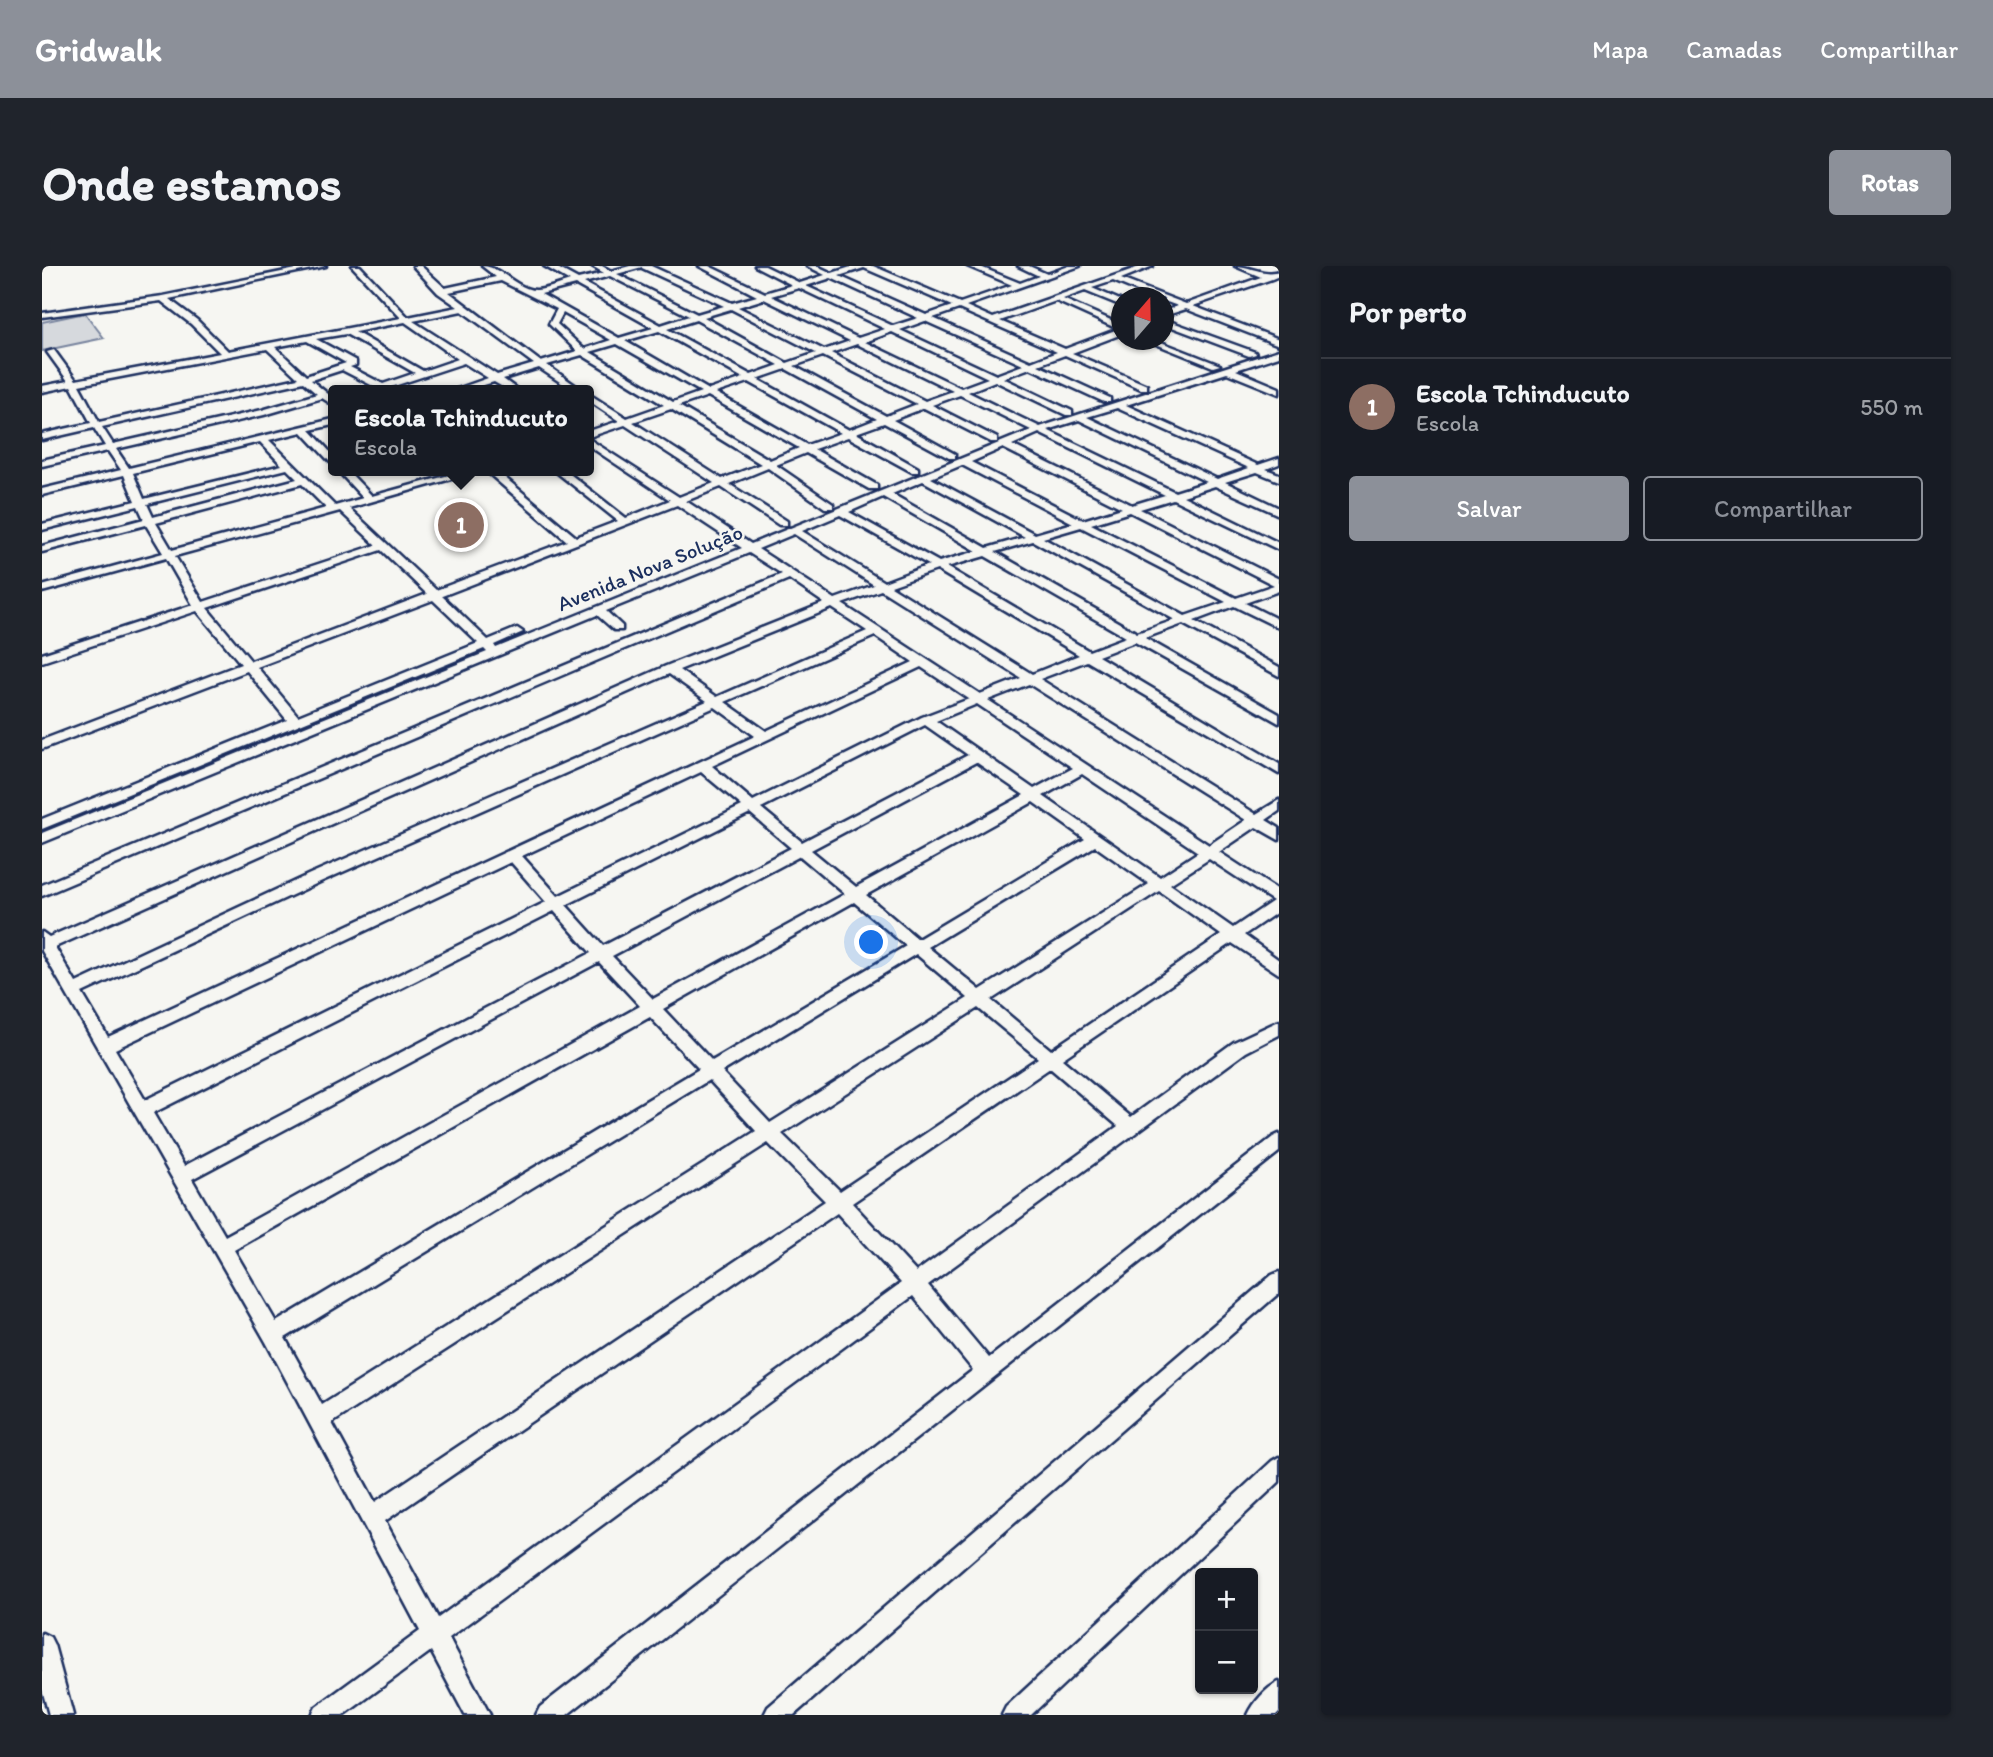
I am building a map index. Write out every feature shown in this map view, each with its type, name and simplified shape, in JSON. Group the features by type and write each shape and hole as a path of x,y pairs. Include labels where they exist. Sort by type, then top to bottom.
{"street":[{"path":"42,315 163,298 322,266"},
{"path":"356,266 407,320 507,385"},
{"path":"417,266 462,309 571,385"},
{"path":"486,266 502,278 534,293 1279,719"},
{"path":"548,266 576,284 1279,672"},
{"path":"596,266 1279,625"},
{"path":"534,293 642,266 731,306 1279,585"},
{"path":"703,266 1279,547"},
{"path":"759,266 1279,512"},
{"path":"811,266 1279,478"},
{"path":"476,385 865,266 1144,387"},
{"path":"971,266 1018,285"},
{"path":"1021,266 1046,280"},
{"path":"594,432 962,307 1018,285 1046,280 1076,266"},
{"path":"992,321 1058,294 1087,289 1149,266"},
{"path":"1239,266 1279,280"},
{"path":"1174,310 1279,273"},
{"path":"441,291 502,278"},
{"path":"1115,279 1135,287"},
{"path":"1087,289 1111,299"},
{"path":"1058,294 1111,323"},
{"path":"163,298 194,322 225,353"},
{"path":"1174,302 1279,344"},
{"path":"42,389 462,309"},
{"path":"561,309 553,324 556,330 583,352 769,464 834,508 938,566 1279,770"},
{"path":"1174,325 1279,365"},
{"path":"348,331 422,374"},
{"path":"42,745 1111,333"},
{"path":"42,437 309,377 353,362 308,338"},
{"name":"Avenida Nova Solução","path":"1257,356 1279,344"},
{"path":"268,345 328,398"},
{"path":"1174,349 1279,391"},
{"path":"51,352 74,383 96,425 127,472 150,522 200,607 295,721"},
{"name":"Avenida Nova Solução","path":"42,838 491,649 1034,427 1257,356 1279,353"},
{"path":"390,385 466,359"},
{"path":"342,367 371,385"},
{"name":"Avenida Nova Solução","path":"1113,402 1144,387 1221,367"},
{"path":"42,463 264,412 323,395"},
{"path":"594,400 789,527 1279,835"},
{"path":"42,492 328,423"},
{"path":"304,429 328,455"},
{"path":"262,439 306,481 384,545 491,649"},
{"path":"594,445 1279,898"},
{"path":"478,1715 273,1335 44,941 670,668 882,584 1174,496 1279,461"},
{"path":"42,527 289,466"},
{"path":"348,476 370,499"},
{"path":"422,476 430,483"},
{"path":"42,589 456,476"},
{"path":"497,476 575,541"},
{"path":"566,476 625,522"},
{"path":"42,549 306,481"},
{"path":"42,658 384,545"},
{"name":"Avenida Nova Solução","path":"42,824 295,721 598,610 743,546"},
{"path":"42,891 792,575"},
{"path":"142,1110 926,720 1136,637 1237,603 1279,585"},
{"path":"598,610 618,628"},
{"path":"73,992 314,878 877,631"},
{"path":"105,1046 923,662"},
{"path":"670,668 766,737"},
{"path":"926,720 1279,968"},
{"path":"181,1176 977,756"},
{"path":"704,767 1130,1126"},
{"path":"222,1247 1083,768"},
{"path":"319,1419 1279,806"},
{"path":"273,1335 1095,839"},
{"path":"514,856 600,953 915,1284 986,1370"},
{"path":"372,1518 1279,904"},
{"path":"324,1715 1240,1046 1279,1027"},
{"path":"548,1715 1279,1142"},
{"path":"776,1715 1279,1281"},
{"path":"1014,1715 1279,1468"},
{"path":"42,1645 61,1715"},
{"path":"1260,1715 1279,1694"}],"shaded area":[{"path":"85,313 104,338 42,351 42,322"}],"place":[{"name":"Escola Tchinducuto","path":"461,525"}]}
